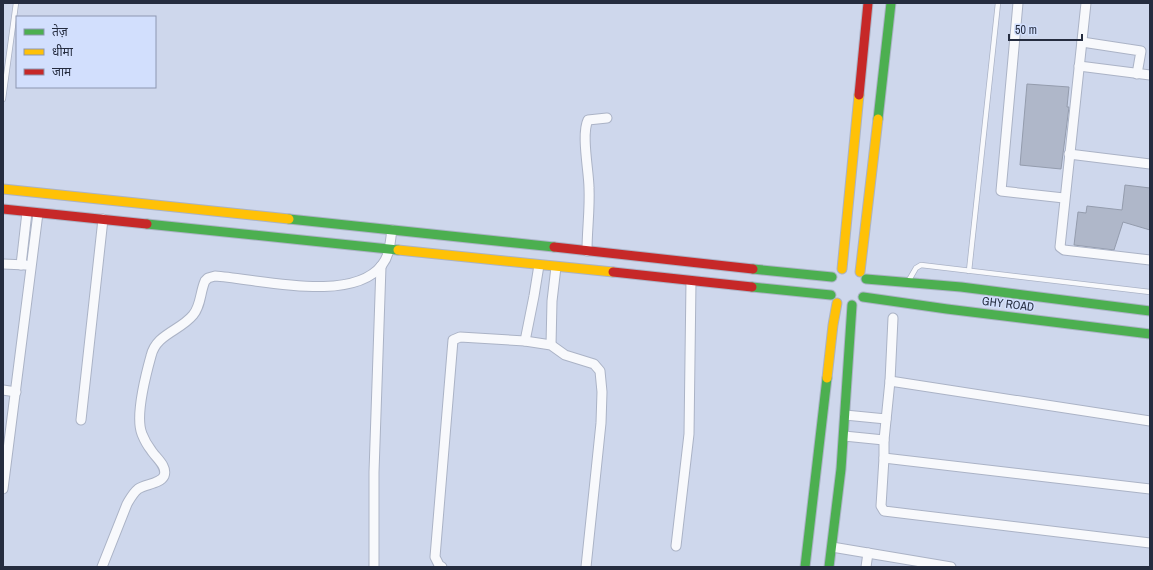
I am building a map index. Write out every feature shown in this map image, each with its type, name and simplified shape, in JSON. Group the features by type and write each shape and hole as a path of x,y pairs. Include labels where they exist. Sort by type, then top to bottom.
{"street":[{"path":"842,269 868,3"},
{"path":"863,275 848,268 836,272 830,283 831,295 837,303 846,305 857,303 863,297 866,288 863,275 891,3"},
{"path":"1018,3 1001,191 1064,198"},
{"path":"1086,3 1059,245 1062,249 1150,260"},
{"path":"1082,42 1141,51 1137,74"},
{"path":"1079,66 1150,75"},
{"path":"587,251 589,189 586,161 586,127 588,120 607,118"},
{"path":"1069,154 1150,164"},
{"path":"3,189 832,277"},
{"path":"3,209 831,295"},
{"path":"21,265 27,212"},
{"path":"3,489 38,213"},
{"path":"81,420 103,219"},
{"path":"374,567 374,472 382,266 390,249 392,230"},
{"path":"3,264 32,266"},
{"path":"525,341 539,265"},
{"path":"102,567 127,504 133,495 141,487 160,480 165,474 164,466 150,450 140,428 139,420 142,396 154,346 160,339 187,322 195,314 205,281 208,278 215,276 300,286 348,284 369,277 382,266"},
{"path":"551,345 552,301 556,266"},
{"name":"GHY ROAD","path":"863,275 908,283 961,287 1150,311"},
{"path":"676,546 688,434 691,280"},
{"name":"GHY ROAD","path":"863,297 1150,334"},
{"path":"805,567 833,325 837,303"},
{"path":"829,567 842,469 852,305"},
{"path":"893,318 890,381 884,440 881,506 884,511 1150,543"},
{"path":"442,567 439,565 435,557 453,340 460,337 525,341 551,345 565,355 594,364 598,367 601,376 601,423 586,567"},
{"path":"890,381 1150,421"},
{"path":"3,390 16,392"},
{"path":"846,415 886,419"},
{"path":"844,436 884,440"},
{"path":"884,458 1150,490"},
{"path":"832,547 951,567"},
{"path":"866,567 868,553"}],"lane":[{"path":"3,99 16,3"},
{"path":"969,271 998,3"},
{"path":"908,283 916,268 921,265 1150,292"}],"building":[{"path":"1027,84 1069,87 1067,107 1069,107 1061,169 1020,165"},
{"path":"1125,185 1150,188 1150,230 1123,222 1114,250 1074,245 1078,212 1086,213 1087,206 1122,210"}],"traffic: fast":[{"path":"878,119 891,3"},
{"path":"289,219 554,247"},
{"path":"147,224 398,250"},
{"path":"753,269 832,277"},
{"path":"866,279 961,287 1150,311"},
{"path":"752,287 831,295"},
{"path":"863,297 1150,334"},
{"path":"829,567 841,469 852,305"},
{"path":"805,567 827,378"}],"traffic: slow":[{"path":"842,269 859,95"},
{"path":"860,272 878,119"},
{"path":"3,189 289,219"},
{"path":"398,250 613,272"},
{"path":"827,378 837,303"}],"traffic: jam":[{"path":"859,95 868,3"},
{"path":"3,209 147,224"},
{"path":"554,247 753,269"},
{"path":"613,272 752,287"}]}
